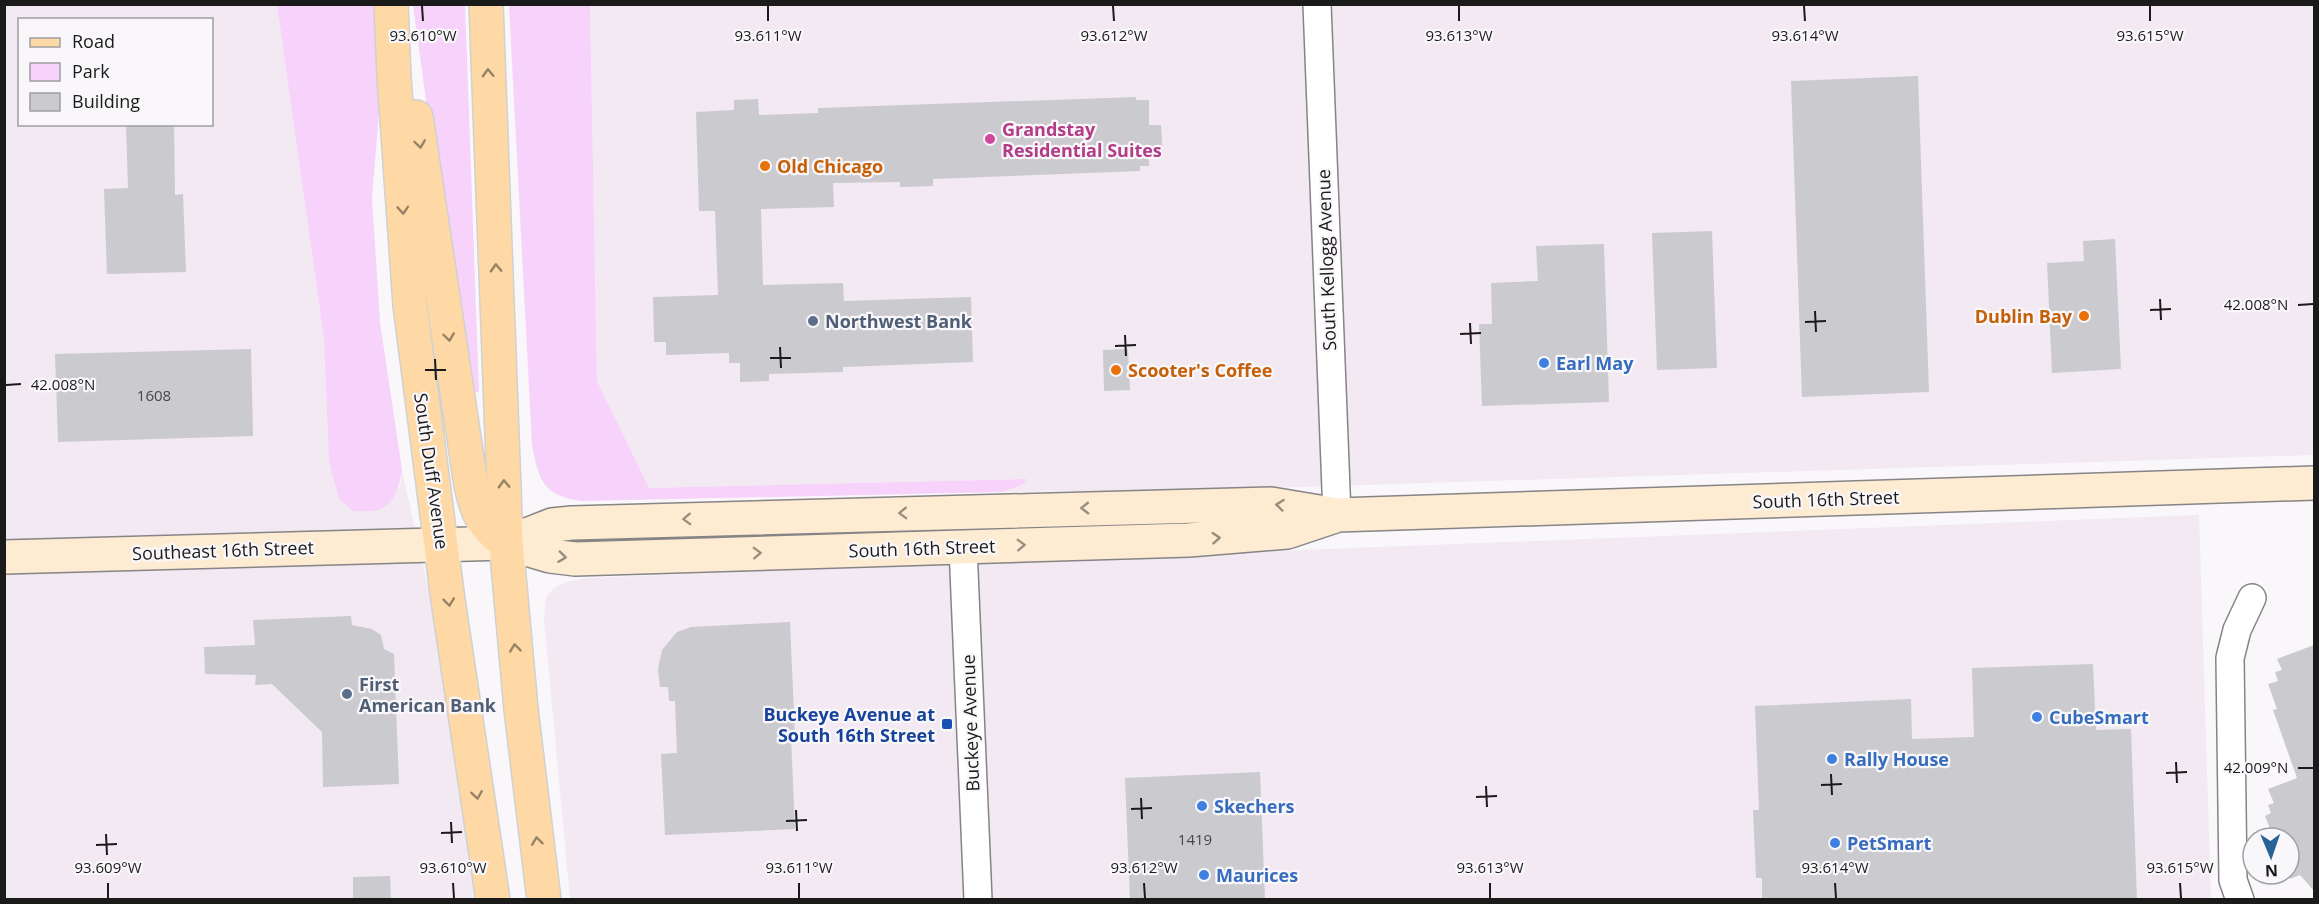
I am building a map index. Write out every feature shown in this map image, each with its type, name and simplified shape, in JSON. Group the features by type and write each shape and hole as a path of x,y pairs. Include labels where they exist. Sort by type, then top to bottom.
{"main road":[{"path":"392,4 418,132 473,494 481,519 492,533 506,543"},
{"name":"South Duff Avenue","path":"392,4 394,87 410,304 461,688 493,900"},
{"path":"486,4 506,543 521,709 544,900"},
{"name":"South 16th Street","path":"506,543 552,525 573,523 1271,504 1337,515 2314,483"},
{"name":"South 16th Street","path":"442,544 506,543 550,556 575,559 1189,540 1287,532 1337,515"},
{"name":"Southeast 16th Street","path":"4,557 442,544"}],"street":[{"name":"South Kellogg Avenue","path":"1317,4 1337,515"},
{"name":"Buckeye Avenue","path":"963,546 978,900"},
{"path":"2240,900 2233,880 2230,658 2237,630 2252,598"}],"shaded area":[{"path":"5,5 277,5 324,339 329,462 339,499 353,511 400,487 402,470 436,623 478,899 5,900"},
{"path":"590,5 2314,5 2314,455 1204,490 1002,492 1022,485 1026,479 649,488 597,381"},
{"path":"2199,515 2211,899 570,899 544,619 546,597 554,588 566,582 587,578"}],"green space":[{"path":"277,5 375,5 379,112 372,198 380,322 402,470 398,488 392,499 384,507 375,511 353,511 339,499 329,462 324,339"},
{"path":"413,5 465,5 479,392 466,393"},
{"path":"509,5 590,5 597,381 649,488 1027,479 1022,485 1002,492 582,501 569,499 551,491 545,485 537,469 532,445"}],"building":[{"path":"1918,76 1929,392 1802,397 1791,81"},
{"path":"1136,97 1136,100 1149,100 1149,125 1161,125 1163,157 1149,158 1149,166 1140,166 1140,171 933,179 933,186 900,187 900,182 833,183 834,207 761,209 763,285 843,283 844,301 971,297 973,362 843,367 843,372 769,374 769,381 740,382 740,363 729,363 729,353 666,355 666,342 654,342 653,297 718,295 715,211 699,211 696,112 734,110 734,100 758,99 759,115 818,113 818,108"},
{"path":"126,126 174,126 175,195 183,194 186,272 107,274 104,189 128,188"},
{"path":"1712,231 1717,368 1657,370 1652,233"},
{"name":"Dublin Bay","path":"2115,239 2121,369 2052,373 2047,263 2084,261 2083,241"},
{"name":"Earl May","path":"1604,244 1609,402 1482,406 1479,324 1492,324 1491,283 1538,281 1536,246"},
{"path":"251,349 253,436 58,442 55,354"},
{"name":"Scooter's Coffee","path":"1128,349 1130,390 1104,391 1103,350"},
{"name":"First American Bank","path":"351,616 352,625 372,629 381,635 384,649 394,654 399,784 323,787 322,732 272,684 255,685 256,675 205,674 204,647 255,645 253,620"},
{"path":"790,622 795,737 791,737 795,829 665,835 661,754 677,753 675,701 669,701 668,687 660,687 658,669 662,650 677,632 691,627"},
{"path":"2314,645 2314,891 2301,876 2301,826 2269,826 2265,816 2271,813 2268,805 2274,803 2268,789 2297,778 2273,710 2277,709 2268,684 2278,681 2275,672 2282,670 2277,659"},
{"path":"2093,664 2096,730 2131,729 2137,900 1762,900 1762,878 1756,878 1753,810 1759,810 1755,706 1911,699 1912,739 1974,737 1972,668"},
{"path":"1260,772 1265,900 1130,900 1125,778"},
{"path":"390,876 391,900 353,900 353,877"}],"place":[{"name":"Grandstay Residential Suites","path":"990,139"},
{"name":"Old Chicago","path":"765,166"},
{"name":"Dublin Bay","path":"2084,316"},
{"name":"Northwest Bank","path":"813,321"},
{"name":"Earl May","path":"1544,363"},
{"name":"Scooter's Coffee","path":"1116,370"},
{"name":"First American Bank","path":"347,694"},
{"name":"CubeSmart","path":"2037,717"},
{"name":"Buckeye Avenue at South 16th Street","path":"947,724"},
{"name":"Rally House","path":"1832,759"},
{"name":"Skechers","path":"1202,806"},
{"name":"PetSmart","path":"1835,843"},
{"name":"Maurices","path":"1204,875"}]}
